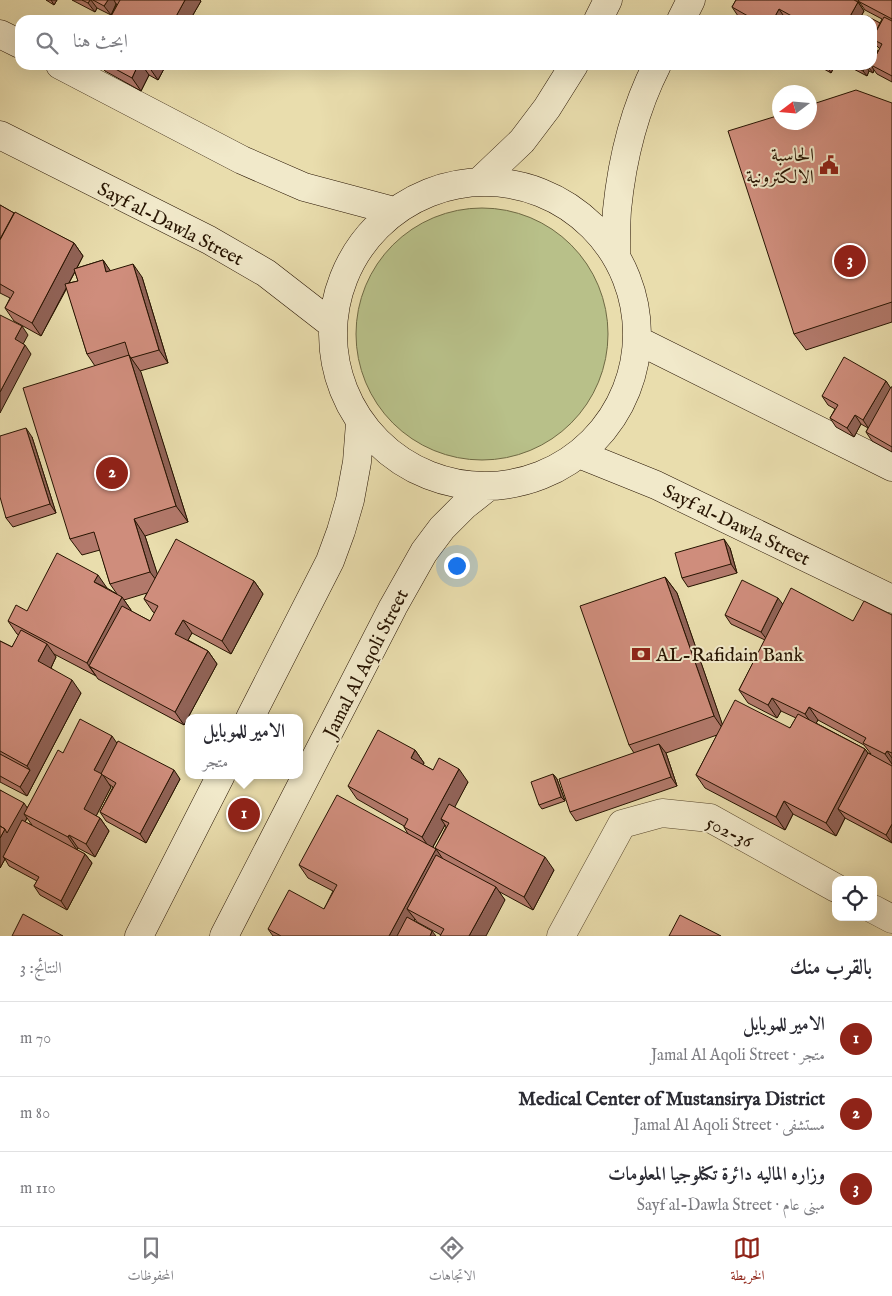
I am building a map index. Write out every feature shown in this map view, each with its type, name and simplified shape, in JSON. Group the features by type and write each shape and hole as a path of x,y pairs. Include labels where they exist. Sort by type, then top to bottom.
{"street":[{"path":"600,15 608,0"},
{"path":"684,15 692,0"},
{"path":"0,34 15,42"},
{"path":"70,70 251,164 304,187 394,211"},
{"path":"480,181 522,141 547,108 571,70"},
{"path":"616,256 617,211 623,167 633,124 654,70"},
{"name":"Sayf al-Dawla Street","path":"0,136 209,240 266,273 333,325"},
{"path":"480,181 520,185 558,200 591,224 616,256 632,296 637,340 629,383 609,422 580,454 552,471 521,483 488,487 451,483 416,470 386,450 360,423 338,376 333,325 342,282 358,250 363,242 394,211 435,189 480,181"},
{"path":"637,340 892,467"},
{"path":"252,714 330,561 350,500 356,471 360,423"},
{"name":"Sayf al-Dawla Street","path":"580,454 656,485 892,599"},
{"name":"Jamal Al Aqoli Street","path":"224,936 424,552 442,528 464,506 488,487"},
{"path":"139,936 219,779"},
{"name":"502-36","path":"561,936 622,824 662,813 710,818 832,886"},
{"path":"877,911 892,919"},
{"path":"888,936 892,928"}],"green space":[{"path":"482,208 507,211 530,218 552,229 571,245 587,264 598,286 605,309 608,334 605,359 598,382 587,404 571,423 552,439 530,450 507,457 482,460 457,457 434,450 412,439 393,423 377,404 366,382 359,359 356,334 359,309 366,286 377,264 393,245 412,229 434,218 457,211"}],"building":[{"path":"93,0 108,0 104,6"},
{"path":"120,0 185,0 177,15 112,15"},
{"path":"736,0 854,0 858,2 851,15 790,15 779,9 776,15 746,15 732,7"},
{"path":"892,0 892,19 858,1"},
{"path":"884,17 892,21 892,76 877,68 877,54 882,44 877,42 877,30"},
{"path":"117,70 136,70 132,78"},
{"path":"856,90 892,103 892,302 794,334 728,131 772,117 772,130 817,130 817,103"},
{"path":"0,205 14,213 0,239"},
{"path":"15,212 74,243 32,323 5,308 14,292 0,284 0,240"},
{"path":"103,260 106,272 133,264 159,350 131,358 125,342 87,354 65,284 78,281 74,269"},
{"path":"0,315 22,326 15,339 25,345 0,392"},
{"path":"129,355 176,506 134,519 150,572 110,584 94,532 70,539 23,388"},
{"path":"844,357 886,381 863,420 855,415 847,428 830,418 838,405 822,396"},
{"path":"892,387 892,447 866,432"},
{"path":"26,428 50,504 6,518 0,497 0,436"},
{"path":"176,539 254,581 222,641 183,620 175,634 208,651 175,712 89,666 122,606 150,621 158,606 144,599"},
{"path":"724,539 731,564 682,578 675,553"},
{"path":"57,553 98,575 94,582 122,597 87,663 8,621 16,605 27,611"},
{"path":"665,577 714,716 629,745 580,606"},
{"path":"742,580 778,598 761,632 725,615"},
{"path":"791,588 853,621 864,601 892,615 892,753 887,751 885,754 863,743 866,738 809,707 805,714 772,698 768,705 739,690"},
{"path":"21,630 47,644 38,661 72,680 27,766 0,751 0,641 12,647"},
{"path":"735,700 790,728 798,714 865,749 826,823 784,801 776,817 696,775"},
{"path":"80,719 112,736 94,770 102,774 84,809 100,818 86,844 69,835 68,837 24,814 58,750 63,753"},
{"path":"378,730 415,750 411,758 433,770 439,758 459,769 422,837 404,827 408,819 348,786"},
{"path":"118,741 174,770 140,834 100,812 116,783 101,774"},
{"path":"659,744 671,777 570,812 559,779"},
{"path":"868,753 892,766 892,824 886,835 838,809"},
{"path":"0,754 30,770 20,787 0,776"},
{"path":"553,774 561,797 539,805 531,782"},
{"path":"0,790 24,803 7,833 0,826"},
{"path":"337,795 436,849 389,936 281,936 268,929 289,890 324,909 337,885 299,865"},
{"path":"449,804 545,857 524,897 435,848 449,823 441,819"},
{"path":"22,820 85,854 61,901 34,886 39,877 3,857"},
{"path":"0,826 5,829 0,838"},
{"path":"436,855 496,887 469,936 440,936 444,929 407,909"},
{"path":"23,914 63,936 12,936"},
{"path":"680,915 721,936 669,936"},
{"path":"407,917 432,931 430,936 397,936"}],"place":[{"name":"الحاسبة الالكترونية","path":"829,165"},
{"name":"وزاره الماليه دائرة تكنلوجيا المعلومات","path":"850,261"},
{"name":"Medical Center of Mustansirya District","path":"112,473"},
{"name":"AL-Rafidain Bank","path":"641,654"},
{"name":"الامير للموبايل","path":"244,814"}]}
